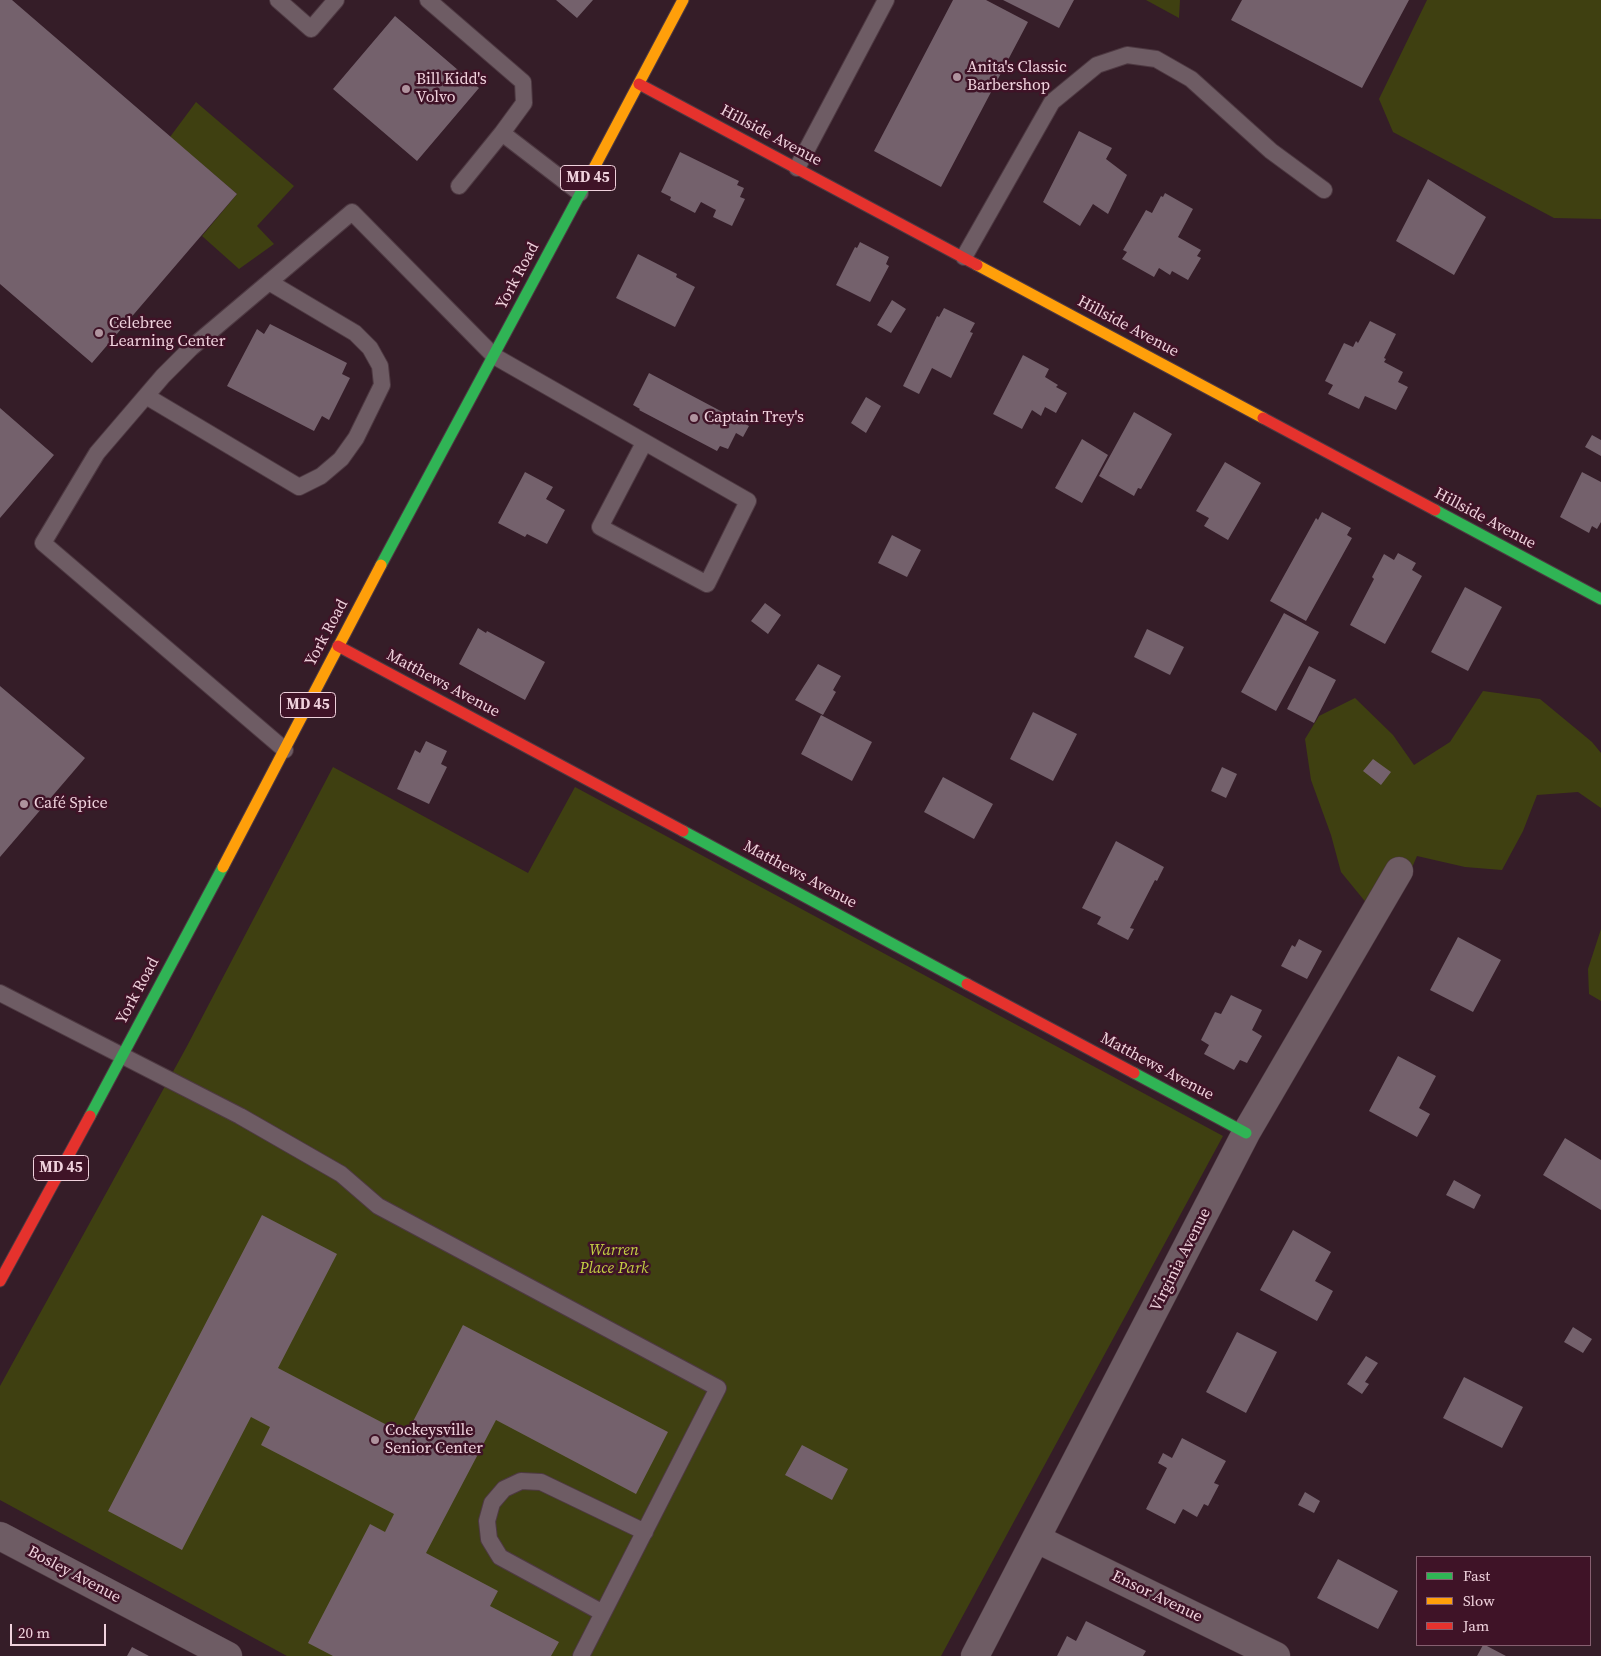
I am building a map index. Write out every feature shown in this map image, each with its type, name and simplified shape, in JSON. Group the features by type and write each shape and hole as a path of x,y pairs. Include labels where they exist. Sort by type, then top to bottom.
{"street":[{"name":"York Road","path":"0,1281 123,1055 338,646 640,84 682,0"},
{"name":"Hillside Avenue","path":"640,84 1601,599"},
{"name":"Matthews Avenue","path":"338,646 1246,1133"},
{"name":"Virginia Avenue","path":"975,1656 1246,1133 1399,872"},
{"name":"Bosley Avenue","path":"0,1536 228,1656"},
{"name":"Ensor Avenue","path":"1037,1539 1276,1656"}],"lane":[{"path":"278,0 311,29 336,0"},
{"path":"428,0 523,82 524,103 458,186"},
{"path":"797,168 886,0"},
{"path":"964,257 1052,102 1098,65 1127,55 1156,59 1191,79 1271,151 1324,190"},
{"path":"502,133 580,193"},
{"path":"285,750 44,543 97,453 162,376 191,348 352,212 494,356 644,442 748,502 707,584 600,527 644,442"},
{"path":"146,396 299,487 321,476 341,459 356,438 382,385 380,366 370,348 355,333 269,282"},
{"path":"0,993 240,1116 341,1174 378,1206 718,1388 581,1656"},
{"path":"603,1613 500,1557 489,1539 487,1521 492,1503 504,1489 522,1481 541,1482 645,1532"}],"green space":[{"path":"1146,0 1180,0 1179,18"},
{"path":"1427,0 1601,0 1601,219 1554,218 1393,132 1379,99"},
{"path":"196,102 294,186 257,226 274,244 239,269 202,236 237,194 170,137"},
{"path":"1483,691 1540,699 1592,742 1601,753 1601,808 1578,792 1537,795 1523,831 1502,870 1465,867 1417,856 1401,893 1368,905 1341,872 1331,835 1311,780 1305,739 1319,716 1355,698 1393,735 1414,765 1450,742"},
{"name":"Warren Place Park","path":"333,767 528,873 575,787 1223,1136 941,1656 287,1656 0,1500 0,1386 186,1048"},
{"path":"1601,929 1601,1001 1589,994 1588,969"}],"building":[{"path":"0,0 12,0 237,194 92,363 0,284"},
{"path":"556,0 593,0 577,18"},
{"path":"953,0 986,0 1028,22 941,187 874,151"},
{"path":"1003,0 1074,0 1059,28"},
{"path":"1242,0 1409,0 1362,88 1231,20"},
{"name":"Bill Kidd's Volvo","path":"395,16 479,88 417,161 333,89"},
{"path":"1079,131 1112,148 1106,159 1127,175 1108,214 1093,204 1080,226 1043,202"},
{"path":"680,152 739,181 737,185 744,188 740,197 745,199 732,226 713,217 716,210 701,202 695,213 670,200 671,197 661,192"},
{"path":"1428,179 1486,217 1454,275 1396,241"},
{"path":"1165,193 1193,209 1178,237 1201,250 1197,256 1201,258 1188,280 1172,271 1170,275 1159,268 1154,277 1122,259 1127,252 1123,250 1146,210 1152,213 1161,196 1163,197"},
{"path":"860,242 889,257 886,264 889,266 870,302 836,285 855,247 857,248"},
{"path":"638,254 677,274 676,277 695,287 675,327 616,298"},
{"path":"892,300 906,309 891,333 877,325"},
{"path":"944,308 975,323 970,332 973,333 951,378 932,368 919,394 903,386 937,316 939,317"},
{"path":"1370,321 1396,334 1384,358 1386,359 1384,362 1403,372 1398,382 1408,387 1396,410 1365,396 1359,409 1328,394 1333,385 1325,381 1344,343 1353,347 1356,341 1358,343"},
{"path":"270,324 347,363 342,374 350,378 329,420 322,416 314,431 227,386 257,329 264,334"},
{"path":"1023,355 1049,369 1045,377 1058,385 1056,387 1067,393 1056,413 1045,407 1041,416 1032,410 1022,429 993,414"},
{"name":"Captain Trey's","path":"649,373 749,426 743,437 736,433 728,449 720,446 717,451 639,410 633,405"},
{"path":"866,397 881,406 866,433 851,423"},
{"path":"0,408 54,455 0,518"},
{"path":"1134,412 1172,434 1141,489 1138,488 1134,496 1099,476"},
{"path":"1592,435 1601,440 1601,456 1585,447"},
{"path":"1082,439 1108,455 1082,503 1055,488"},
{"path":"1225,462 1261,483 1228,540 1204,526 1209,518 1196,511"},
{"path":"525,472 553,487 546,499 565,510 547,544 527,534 525,537 498,523"},
{"path":"1582,472 1601,482 1601,522 1597,529 1592,526 1589,533 1560,517"},
{"path":"1322,512 1351,528 1347,535 1352,538 1306,621 1270,601 1316,518 1318,520"},
{"path":"892,535 921,550 907,577 878,563"},
{"path":"1398,553 1416,563 1412,570 1422,576 1385,644 1350,625 1374,579 1372,577 1384,554 1394,560"},
{"path":"1465,587 1502,607 1468,671 1431,652"},
{"path":"765,603 781,615 768,634 751,621"},
{"path":"1284,613 1319,632 1276,711 1241,692"},
{"path":"478,628 545,662 525,700 459,664"},
{"path":"1147,629 1184,647 1170,675 1134,657"},
{"path":"818,664 841,676 833,690 836,692 823,715 795,700"},
{"path":"1309,666 1336,680 1314,723 1287,709"},
{"path":"0,686 85,758 0,857"},
{"path":"1033,712 1077,734 1053,781 1010,759"},
{"path":"821,715 872,742 852,781 801,754"},
{"path":"426,741 447,751 441,764 447,767 429,804 397,789 415,750 420,753"},
{"path":"1373,759 1391,772 1381,785 1363,771"},
{"path":"1222,767 1237,774 1226,798 1211,791"},
{"path":"943,777 993,804 974,839 924,812"},
{"path":"1116,841 1164,867 1157,881 1155,880 1130,928 1134,929 1128,940 1097,924 1101,917 1082,908"},
{"path":"1458,937 1501,960 1473,1012 1430,990"},
{"path":"1299,939 1322,951 1307,979 1281,966 1292,945 1295,947"},
{"path":"1231,995 1262,1010 1252,1030 1262,1036 1247,1063 1240,1060 1234,1070 1204,1054 1209,1045 1201,1040 1215,1012 1221,1014"},
{"path":"1398,1056 1436,1076 1419,1108 1430,1114 1417,1137 1369,1111"},
{"path":"1565,1138 1601,1160 1601,1210 1543,1175"},
{"path":"1454,1180 1481,1195 1474,1209 1446,1195"},
{"name":"Cockeysville Senior Center","path":"262,1215 337,1254 278,1368 406,1435 463,1325 668,1432 636,1494 496,1420 426,1553 498,1591 490,1606 559,1642 551,1656 333,1656 308,1643 370,1524 385,1532 394,1514 261,1445 270,1427 251,1417 182,1550 108,1511"},
{"path":"1293,1230 1331,1252 1315,1281 1333,1291 1317,1321 1260,1290"},
{"path":"1573,1327 1592,1339 1583,1353 1564,1342"},
{"path":"1237,1332 1277,1352 1246,1413 1206,1392"},
{"path":"1366,1356 1378,1363 1365,1382 1369,1384 1362,1394 1347,1384"},
{"path":"1464,1377 1523,1407 1502,1448 1443,1418"},
{"path":"1182,1438 1226,1461 1214,1483 1219,1485 1208,1506 1204,1504 1197,1517 1183,1509 1175,1524 1146,1509 1167,1468 1158,1463 1163,1453 1172,1458"},
{"path":"802,1445 848,1469 832,1500 785,1475"},
{"path":"1305,1492 1320,1501 1314,1513 1298,1505"},
{"path":"1338,1559 1398,1591 1378,1629 1317,1598"},
{"path":"1086,1621 1146,1651 1143,1656 1057,1656 1067,1636 1076,1641"},
{"path":"1482,1646 1487,1646 1506,1656 1477,1656"},
{"path":"132,1647 149,1656 127,1656"}],"traffic: fast":[{"path":"381,565 586,183"},
{"path":"1435,510 1601,599"},
{"path":"683,831 967,984"},
{"path":"90,1116 223,867"},
{"path":"1134,1073 1246,1133"}],"traffic: slow":[{"path":"586,183 683,0"},
{"path":"977,265 1263,418"},
{"path":"223,867 381,565"}],"traffic: jam":[{"path":"639,84 977,265"},
{"path":"1263,418 1435,510"},
{"path":"338,646 683,831"},
{"path":"967,984 1134,1073"},
{"path":"0,1281 90,1116"}],"place":[{"name":"Anita's Classic Barbershop","path":"957,77"},
{"name":"Bill Kidd's Volvo","path":"406,89"},
{"name":"Celebree Learning Center","path":"99,333"},
{"name":"Captain Trey's","path":"694,418"},
{"name":"Café Spice","path":"24,804"},
{"name":"Cockeysville Senior Center","path":"375,1440"}]}
